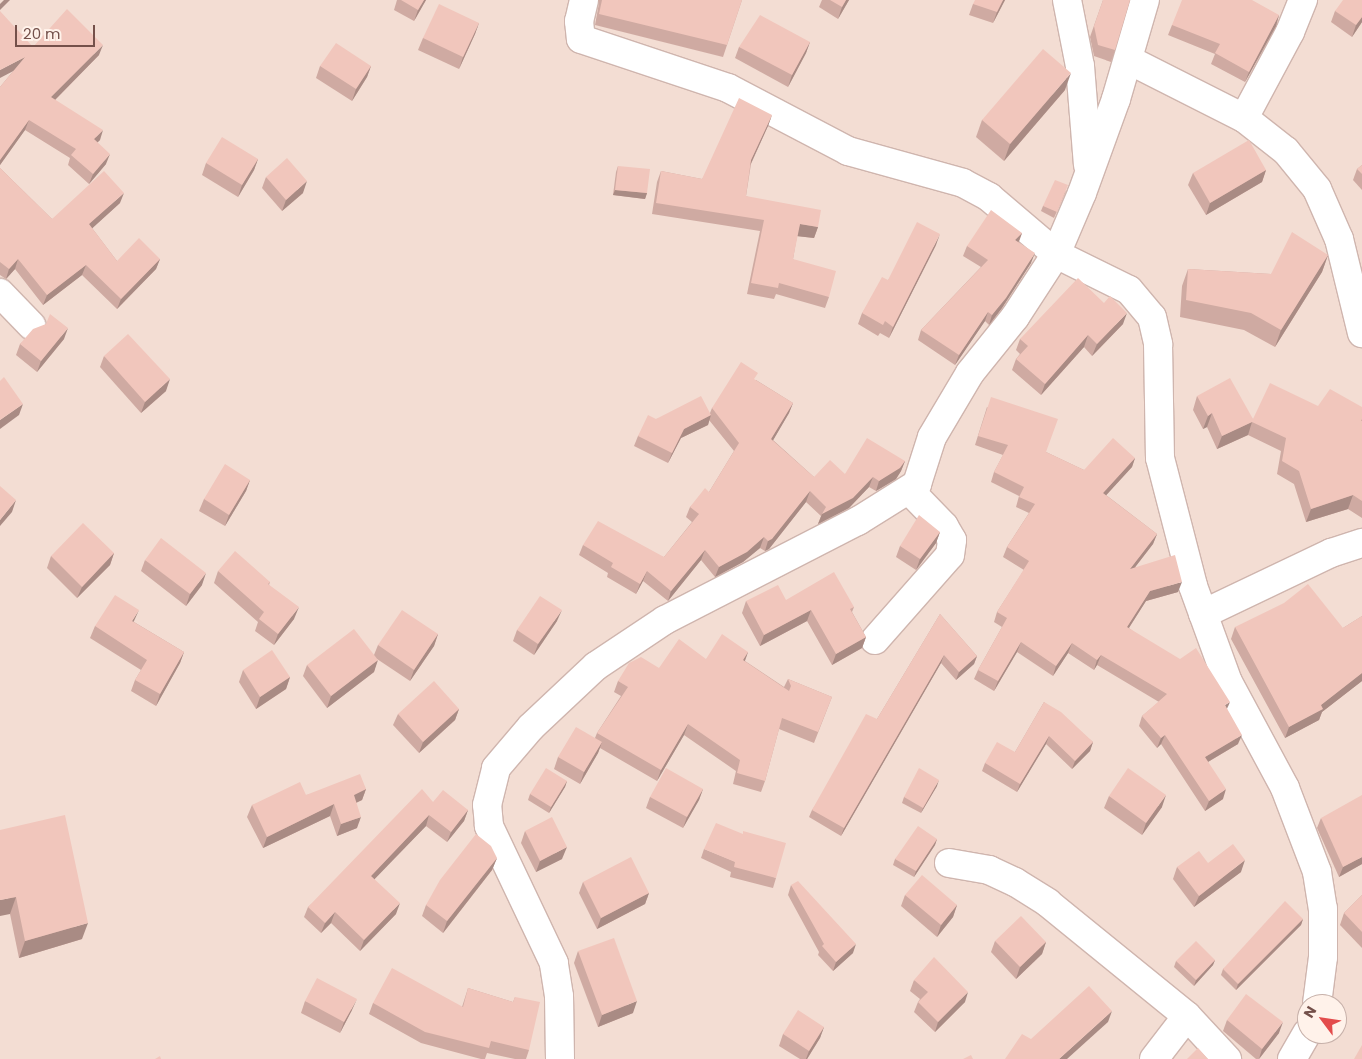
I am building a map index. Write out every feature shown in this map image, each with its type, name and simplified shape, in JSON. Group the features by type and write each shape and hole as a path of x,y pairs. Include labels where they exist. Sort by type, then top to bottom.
{"street":[{"path":"584,0 579,21 581,39 728,88 848,151 963,183 989,197 1056,254 1129,290 1152,316 1158,344 1160,458 1203,614 1228,682 1285,788 1317,872 1323,909 1323,956 1318,994"},
{"path":"1067,0 1080,66 1085,123 1088,168 1082,193"},
{"path":"560,1059 559,996 554,963 488,826 487,805 496,768 531,727 596,666 664,620 858,521 917,484 932,437 970,374 1015,317 1056,254 1082,193 1129,60 1145,0"},
{"path":"1244,118 1290,32 1304,0"},
{"path":"1129,60 1244,118 1286,151 1317,189 1339,239 1362,333"},
{"path":"0,293 31,325"},
{"path":"875,640 950,555 952,540 944,526 910,490"},
{"path":"1203,614 1323,557 1362,543"},
{"path":"949,863 989,870 1015,882 1048,904 1187,1016 1227,1059"},
{"path":"1154,1059 1187,1016"},
{"path":"1292,1059 1301,1044"}],"shaded area":[{"path":"0,0 1362,0 1362,1059 0,1059"}],"building":[{"path":"401,0 424,0 418,10"},
{"path":"602,0 742,0 727,45 599,14"},
{"path":"830,0 846,0 842,7"},
{"path":"975,0 1003,0 997,12 973,4"},
{"path":"1103,0 1130,0 1115,50 1098,45 1094,26"},
{"path":"1182,0 1252,0 1279,15 1249,72 1215,53 1220,44 1172,25"},
{"path":"1343,0 1362,0 1362,17 1356,25 1335,11"},
{"path":"439,4 479,23 463,57 423,38"},
{"path":"67,9 103,45 51,97 103,130 94,139 110,154 93,174 71,155 76,149 29,120 0,160 0,87 25,57 0,70 0,11 33,47"},
{"path":"760,15 810,42 792,75 739,47"},
{"path":"336,43 371,66 356,89 320,66"},
{"path":"1043,49 1071,73 1010,144 982,120"},
{"path":"739,98 772,115 751,160 746,196 821,210 818,227 800,224 793,259 836,271 829,297 779,283 778,288 751,283 764,220 656,203 661,171 702,179"},
{"path":"222,137 258,159 242,185 206,163"},
{"path":"1249,140 1266,170 1210,203 1193,173"},
{"path":"287,158 307,181 286,200 266,177"},
{"path":"1362,165 1362,174 1357,169"},
{"path":"618,166 650,169 647,193 615,190"},
{"path":"0,168 52,219 104,171 124,193 89,224 117,261 139,238 160,259 121,299 86,265 47,295 18,259 9,269 0,262"},
{"path":"1055,180 1068,185 1057,212 1043,206"},
{"path":"991,210 1022,233 1015,240 1035,253 1006,298 992,315 988,312 959,355 921,330 988,260 967,246"},
{"path":"917,222 940,234 893,327 885,321 883,325 862,313 882,277 888,280"},
{"path":"1292,232 1328,255 1281,330 1251,313 1186,300 1188,269 1271,274"},
{"path":"1078,278 1104,303 1110,296 1127,313 1097,344 1088,335 1045,384 1016,359 1028,346 1020,339"},
{"path":"50,314 68,328 41,361 20,344 33,329 46,324"},
{"path":"128,334 170,379 145,402 104,356"},
{"path":"741,362 758,373 754,379 793,403 771,439 814,477 830,460 845,474 867,438 905,461 900,468 879,481 873,477 853,498 822,514 826,507 810,491 772,539 768,541 764,537 747,552 719,567 705,550 671,591 647,571 640,584 611,567 613,563 583,545 598,521 664,557 699,514 690,507 705,488 709,492 739,443 712,408"},
{"path":"4,377 23,404 0,420 0,381"},
{"path":"1230,378 1253,419 1270,383 1318,406 1330,389 1362,407 1362,501 1353,495 1311,509 1299,471 1282,461 1286,438 1252,422 1222,436 1212,413 1208,416 1197,396"},
{"path":"701,396 711,415 684,429 672,453 638,436 648,415 656,419"},
{"path":"991,397 1058,419 1046,452 1084,470 1113,438 1135,458 1103,493 1157,534 1130,569 1175,555 1182,582 1150,591 1127,627 1180,659 1196,648 1230,702 1225,705 1242,735 1205,757 1226,789 1209,801 1165,735 1161,738 1142,716 1167,694 1101,655 1097,660 1072,643 1056,666 1021,642 998,681 978,670 1007,618 997,612 1029,561 1007,547 1035,504 1019,497 1024,487 994,472 1008,445 978,436"},
{"path":"225,464 250,480 229,515 204,499"},
{"path":"0,486 16,500 0,520"},
{"path":"919,515 940,532 920,559 900,546"},
{"path":"83,523 114,553 82,587 51,556"},
{"path":"161,538 206,573 190,594 145,560"},
{"path":"235,551 270,582 268,584 299,607 278,634 259,619 264,612 218,571"},
{"path":"834,572 854,607 850,609 866,637 836,654 811,610 764,635 746,601 778,585 786,600"},
{"path":"1308,584 1343,628 1362,616 1362,673 1321,705 1323,709 1289,727 1235,627 1284,603"},
{"path":"115,595 139,610 132,621 184,652 160,694 135,680 147,660 95,626"},
{"path":"540,596 562,610 538,644 517,630"},
{"path":"402,610 438,634 414,670 378,645"},
{"path":"940,614 977,656 959,672 944,655 844,828 812,810 866,714 877,719"},
{"path":"354,629 378,660 331,696 307,665"},
{"path":"722,634 748,652 743,660 789,691 791,686 788,679 832,697 818,732 782,718 765,781 737,773 740,760 688,724 661,770 597,733 628,687 618,681 629,663 641,657 659,668 679,639 706,659"},
{"path":"272,650 290,677 260,697 243,670"},
{"path":"434,681 459,709 423,742 398,714"},
{"path":"1044,702 1061,712 1093,742 1075,761 1049,736 1020,784 985,763 997,742 1015,752"},
{"path":"576,727 602,742 584,772 558,757"},
{"path":"546,768 567,781 551,807 530,794"},
{"path":"666,768 703,789 687,817 650,797"},
{"path":"919,768 939,780 923,808 904,797"},
{"path":"1128,768 1166,795 1146,823 1109,796"},
{"path":"360,774 366,789 354,795 361,817 341,824 334,804 267,837 252,805 300,782 306,795"},
{"path":"422,789 433,802 443,790 468,810 451,832 429,815 371,876 400,903 364,940 335,912 325,923 308,907"},
{"path":"1362,795 1362,857 1343,867 1321,818"},
{"path":"65,815 88,923 25,941 16,897 0,900 0,830"},
{"path":"552,817 567,847 540,861 525,831"},
{"path":"716,823 743,834 743,831 786,843 776,878 734,867 735,862 704,849"},
{"path":"918,826 937,839 916,871 895,859"},
{"path":"476,834 491,846 497,858 447,921 426,905 440,880"},
{"path":"1233,844 1245,860 1199,896 1177,867 1199,851 1208,863"},
{"path":"631,857 649,893 601,918 583,882"},
{"path":"922,875 957,905 941,925 905,895"},
{"path":"798,881 856,944 836,962 822,946 824,944 791,885"},
{"path":"1362,895 1362,932 1344,913"},
{"path":"1285,901 1303,919 1238,984 1223,969"},
{"path":"1021,916 1046,942 1020,967 995,941"},
{"path":"614,938 637,1001 602,1015 578,951"},
{"path":"1196,941 1215,960 1196,980 1176,961"},
{"path":"934,957 968,992 938,1022 918,1002 928,992 914,980"},
{"path":"392,968 463,1007 468,988 513,1002 515,997 540,1002 529,1050 491,1041 489,1048 425,1032 373,1003"},
{"path":"317,978 357,999 344,1022 305,1001"},
{"path":"1089,986 1112,1011 1059,1059 1005,1059 1022,1034 1031,1039"},
{"path":"1246,994 1283,1022 1262,1049 1227,1020"},
{"path":"798,1010 824,1027 809,1051 783,1034"},
{"path":"1362,1045 1362,1059 1354,1059"},
{"path":"1198,1048 1208,1059 1187,1059"},
{"path":"971,1055 973,1059 963,1059"}]}
